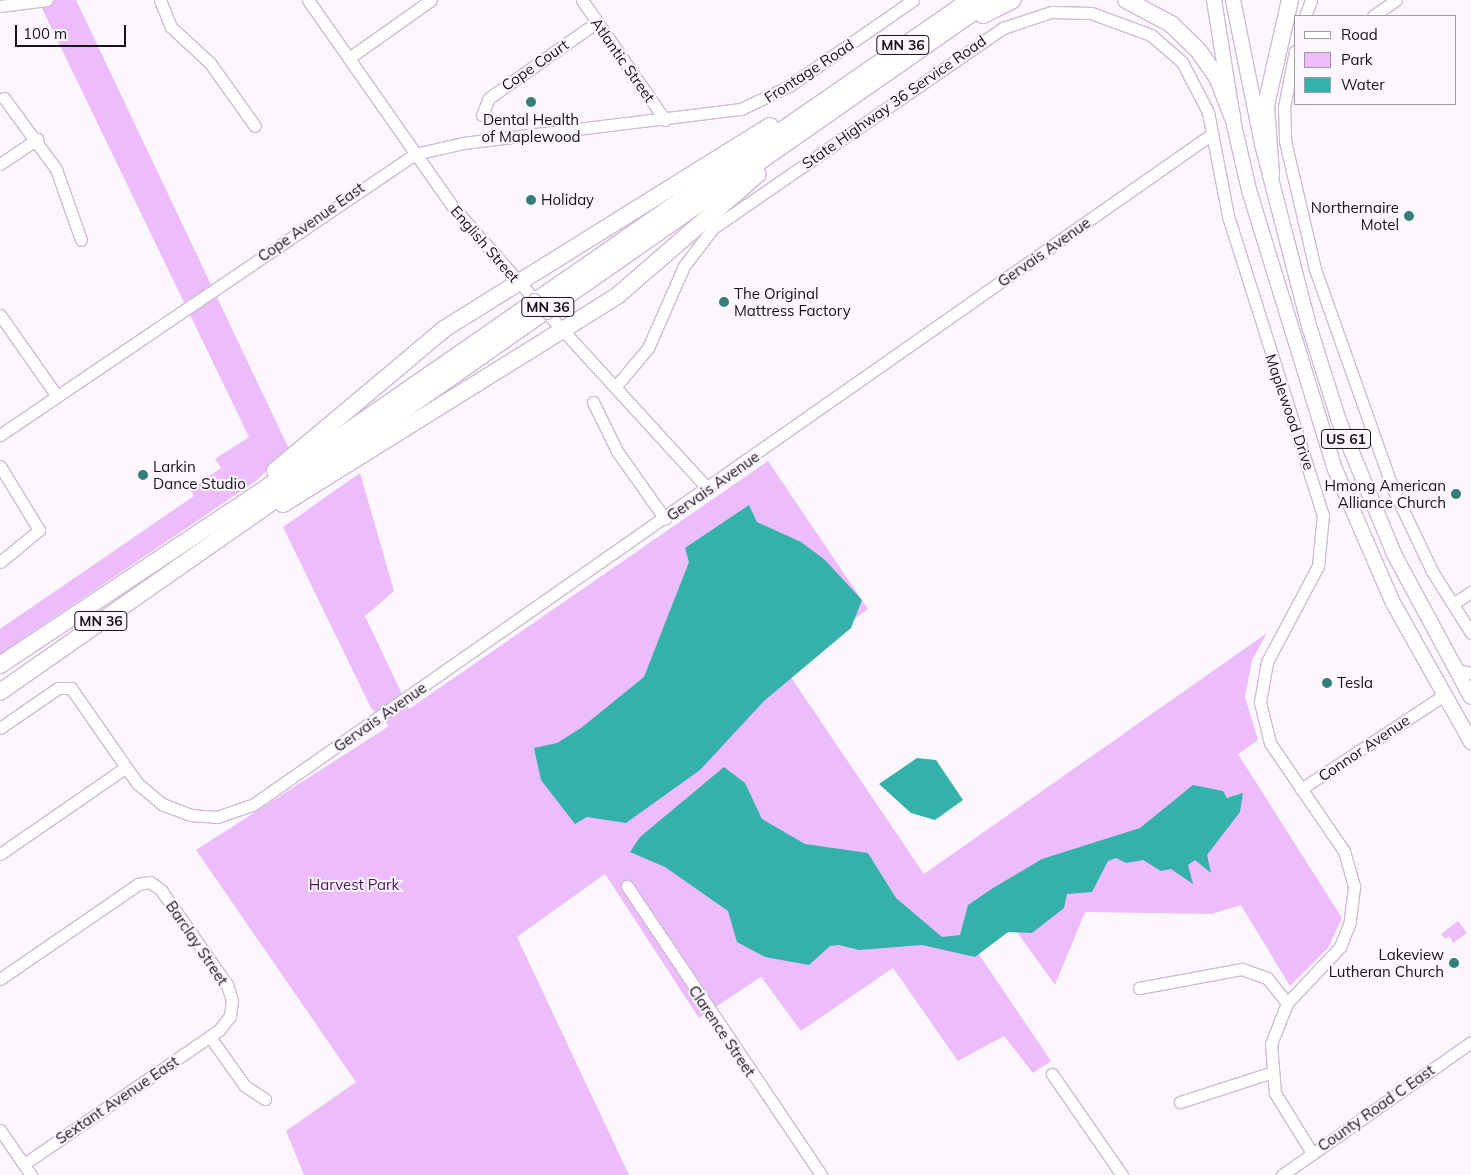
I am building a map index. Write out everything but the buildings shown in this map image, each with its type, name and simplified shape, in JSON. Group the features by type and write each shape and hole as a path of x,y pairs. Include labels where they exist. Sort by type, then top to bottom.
{"highway":[{"name":"MN 36","path":"0,665 156,562 970,0"},
{"name":"MN 36","path":"0,692 991,0"},
{"path":"909,56 1012,0"},
{"path":"1126,0 1171,24 1198,50 1218,79 1232,116"},
{"path":"1271,175 1266,105 1290,0"},
{"path":"202,550 631,285 745,184 895,67"},
{"path":"156,562 255,487 402,359 764,129 837,91"}],"main road":[{"name":"US 61","path":"1214,0 1232,116 1269,264 1335,469 1358,531 1444,695 1471,742"},
{"name":"US 61","path":"1233,0 1271,175 1339,421 1394,554 1456,670 1470,684"},
{"name":"Connor Avenue","path":"1444,695 1470,684"}],"street":[{"path":"0,6 47,0"},
{"path":"160,0 171,27 210,63 255,126"},
{"name":"English Street","path":"308,0 467,226 616,386 708,489"},
{"path":"349,58 431,0"},
{"name":"Atlantic Street","path":"582,0 665,120"},
{"name":"Frontage Road","path":"665,120 723,114 772,96 913,0"},
{"path":"1305,15 1311,0"},
{"path":"1374,15 1396,0"},
{"name":"State Highway 36 Service Road","path":"616,386 648,348 684,266 713,228 989,36 1022,19 1051,12 1091,13 1151,35 1190,71 1202,96 1212,134"},
{"name":"Cope Court","path":"482,114 489,98 597,22"},
{"path":"1293,72 1284,107 1285,142 1331,320 1393,489 1453,604 1471,633"},
{"path":"4,98 37,139 64,186 81,240"},
{"name":"Cope Avenue East","path":"0,435 415,154 463,143 665,120"},
{"name":"Gervais Avenue","path":"150,792 178,811 205,816 230,814 254,804 708,489 1212,134"},
{"name":"Maplewood Drive","path":"1212,134 1251,294 1323,515 1324,542 1318,566 1267,662 1260,688 1261,716 1270,743 1344,851 1354,901 1340,947 1287,1003 1274,1031 1270,1073"},
{"path":"0,164 37,139"},
{"path":"0,315 57,396"},
{"path":"593,402 617,451 665,519"},
{"path":"0,466 40,530 0,562"},
{"path":"1453,604 1471,592"},
{"path":"0,728 58,688 71,688 150,792"},
{"name":"Connor Avenue","path":"1301,789 1444,695"},
{"name":"Connor Avenue","path":"1426,706 1452,709"},
{"path":"108,737 126,767 150,792"},
{"path":"0,854 126,767"},
{"name":"Barclay Street","path":"0,979 138,884 150,882 161,890 230,992 230,1016 210,1036"},
{"name":"Clarence Street","path":"627,886 821,1175"},
{"path":"1139,988 1242,969 1267,978 1287,1003"},
{"path":"210,1036 245,1086 265,1099"},
{"name":"Sextant Avenue East","path":"24,1164 210,1036"},
{"name":"County Road C East","path":"1282,1175 1470,1045"},
{"path":"1180,1102 1270,1073 1280,1106 1312,1153"},
{"path":"1052,1074 1122,1175"},
{"path":"0,1130 32,1175"}],"green space":[{"path":"38,0 76,0 289,449 256,481 0,654 0,629 194,496 190,489 221,468 215,459 249,437"},
{"name":"Harvest Park","path":"768,461 868,609 786,670 924,874 1267,633 1252,660 1245,697 1258,740 1238,754 1342,918 1328,948 1290,986 1241,905 1212,914 1085,912 1055,985 1015,929 976,950 1051,1061 1033,1073 1004,1036 958,1061 893,968 801,1031 761,977 699,1018 605,874 517,937 629,1175 304,1175 286,1131 356,1082 196,850 389,726 371,708 283,527 360,473 394,591 365,616 409,709"},
{"path":"1458,921 1467,933 1453,943 1449,936 1445,939 1441,934"}],"water":[{"path":"749,505 757,522 801,542 825,560 862,600 851,628 764,701 700,770 626,823 587,817 575,824 541,780 534,748 557,743 581,728 644,677 689,562 685,548"},
{"path":"917,758 936,760 963,800 935,820 911,813 879,784"},
{"path":"724,767 745,783 762,819 805,844 868,853 896,898 942,937 960,935 968,905 993,888 1042,859 1140,828 1193,785 1223,791 1227,798 1243,793 1240,812 1207,855 1211,873 1195,860 1188,865 1193,884 1171,869 1161,871 1143,860 1126,863 1116,858 1108,861 1092,892 1067,894 1064,908 1032,933 1008,932 975,957 922,945 859,950 839,945 830,946 809,965 765,957 737,942 728,911 665,867 630,852 640,837"}],"place":[{"name":"Dental Health of Maplewood","path":"531,102"},
{"name":"Holiday","path":"531,200"},
{"name":"Northernaire Motel","path":"1409,216"},
{"name":"The Original Mattress Factory","path":"724,302"},
{"name":"Larkin Dance Studio","path":"143,475"},
{"name":"Hmong American Alliance Church","path":"1456,494"},
{"name":"Tesla","path":"1327,683"},
{"name":"Lakeview Lutheran Church","path":"1454,963"}]}
